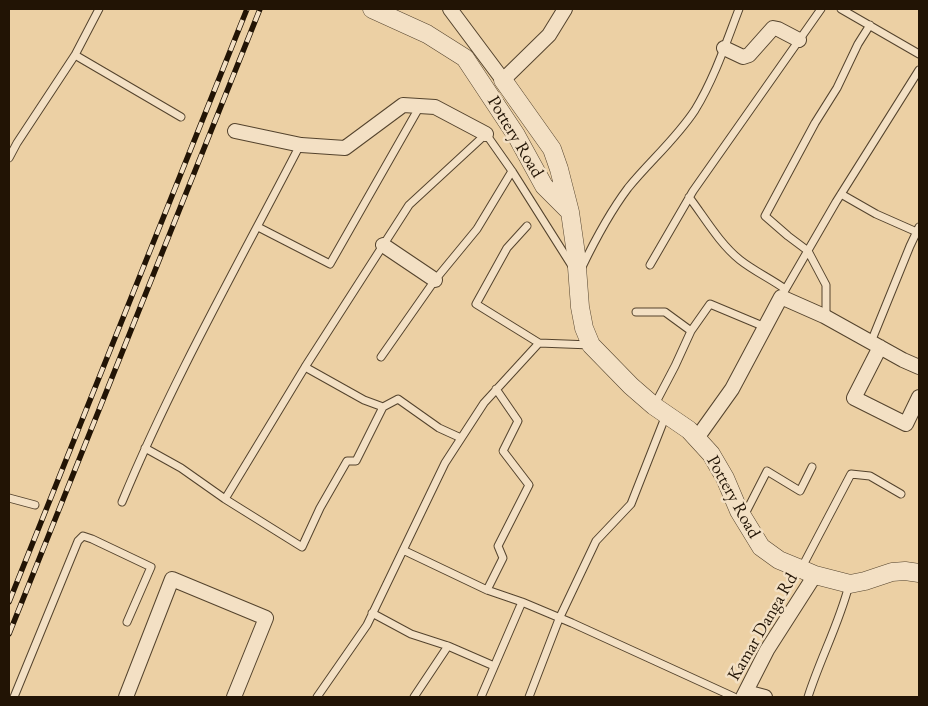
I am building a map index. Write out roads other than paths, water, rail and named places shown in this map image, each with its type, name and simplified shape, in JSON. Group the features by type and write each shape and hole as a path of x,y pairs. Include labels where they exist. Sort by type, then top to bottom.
{"street":[{"name":"Pottery Road","path":"372,9 427,34 465,58 516,135 544,186 570,212"},
{"path":"450,9 503,80 549,35 565,9"},
{"path":"724,48 742,57 749,55 773,28 799,40"},
{"name":"Pottery Road","path":"503,80 552,149 559,169 570,212 581,314 591,345 631,386 660,410 689,430 711,454 725,478 743,518 761,548 779,560 808,572 850,584 865,582 892,572 919,573"},
{"path":"235,131 301,145 345,148 403,105 435,107 486,134"},
{"path":"383,245 435,280"},
{"path":"697,438 732,389 783,293 919,367"},
{"path":"876,344 854,398 906,424 919,397"},
{"name":"Kamar Danga Rd","path":"741,696 808,572"},
{"path":"126,697 172,579 266,618 234,697"},
{"path":"741,696 765,697"}],"lane":[{"path":"9,158 75,55 99,9"},
{"path":"225,499 305,367 409,205 486,134 512,171 578,275 606,223 628,189 660,154 694,110 715,71 739,9"},
{"path":"650,265 689,197 821,9"},
{"path":"842,9 919,54"},
{"path":"826,317 826,285 808,251 765,216 870,25"},
{"path":"75,55 181,117"},
{"path":"689,197 719,239 740,260 769,277 783,293 841,194 919,70"},
{"path":"258,226 330,264 421,106"},
{"path":"122,502 145,448 207,322 301,145"},
{"path":"381,357 435,280 477,228 512,171"},
{"path":"841,194 876,214 918,230 876,344"},
{"path":"527,226 507,248 476,304 539,343 591,345"},
{"path":"529,697 559,618 596,541 631,504 675,366 691,331 710,304 765,327"},
{"path":"636,312 665,312 691,331"},
{"path":"317,697 367,625 445,464 461,438 484,402 539,343"},
{"path":"305,367 364,400 383,407"},
{"path":"487,590 503,558 498,546 529,485 503,451 518,421 496,390"},
{"path":"145,448 181,468 225,499 302,547 320,508 347,460 356,461 383,407 398,399 439,428 461,438"},
{"path":"743,518 767,472 800,491 812,467"},
{"path":"808,572 851,474 870,476 901,494"},
{"path":"9,498 35,505"},
{"path":"14,697 78,541 83,536 151,567 127,622"},
{"path":"402,550 487,590 522,602 741,696"},
{"path":"808,697 817,669 842,610 850,584"},
{"path":"481,697 522,602"},
{"path":"372,614 411,634 448,646 494,666"},
{"path":"414,697 448,646"}],"railway":[{"path":"9,602 247,9"},
{"path":"9,634 260,9"}]}
